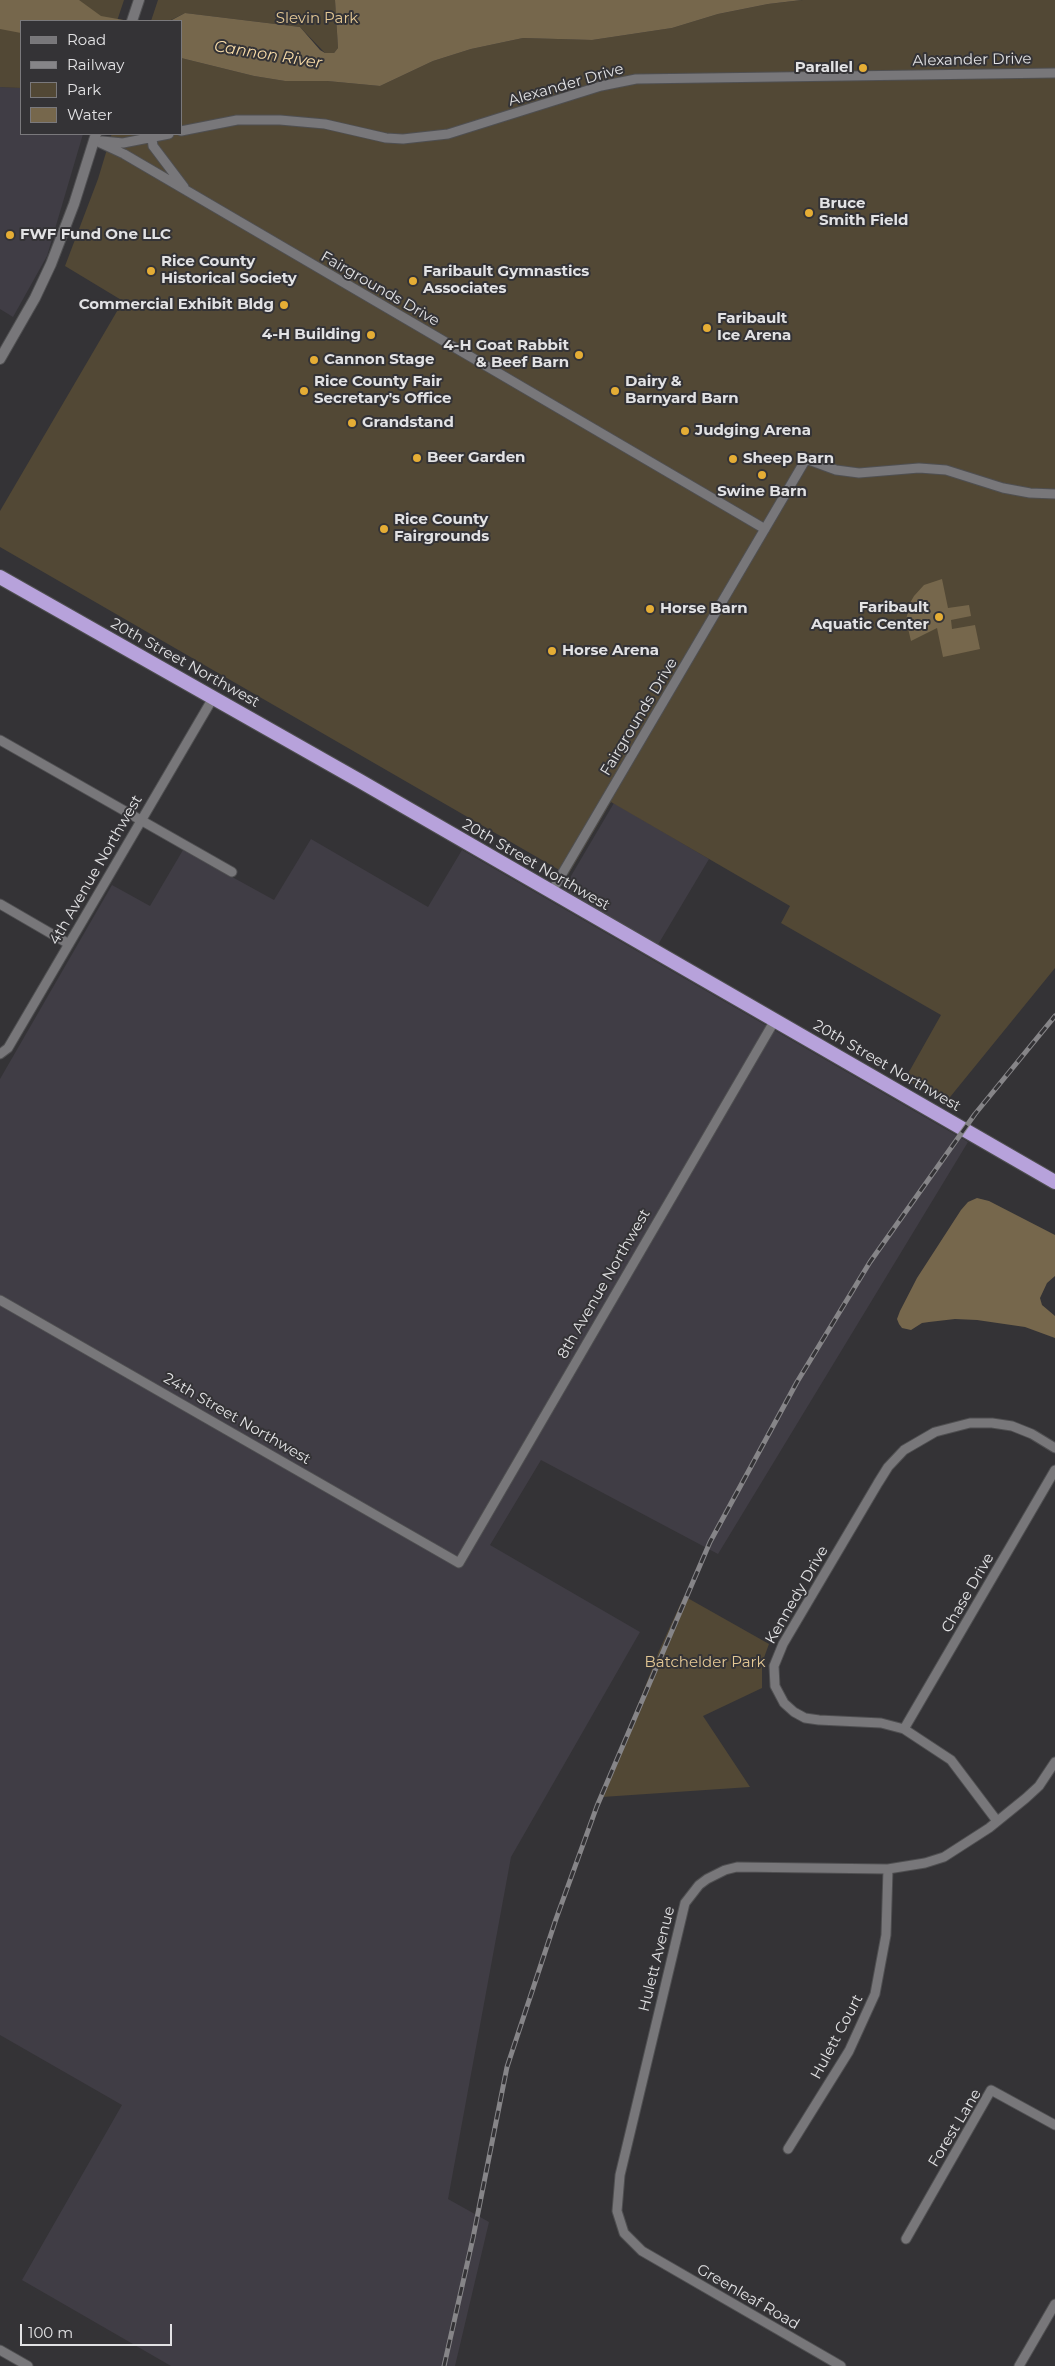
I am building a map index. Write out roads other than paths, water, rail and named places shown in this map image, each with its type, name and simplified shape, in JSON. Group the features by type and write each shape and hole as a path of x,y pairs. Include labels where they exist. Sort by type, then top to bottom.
{"highway":[{"name":"20th Street Northwest","path":"0,577 552,891 1055,1182"}],"street":[{"path":"132,20 138,4"},
{"name":"Alexander Drive","path":"182,131 237,120 280,120 325,124 386,138 402,139 454,132 601,86 636,79 1055,73"},
{"path":"0,359 51,264 74,204 95,137 123,143 165,135"},
{"name":"Fairgrounds Drive","path":"95,137 765,529"},
{"name":"Fairgrounds Drive","path":"152,138 154,146 189,193"},
{"name":"Fairgrounds Drive","path":"552,891 806,459 836,470 859,474 933,468 960,474 1003,488 1030,493 1055,494"},
{"name":"4th Avenue Northwest","path":"0,1054 8,1048 213,698"},
{"path":"0,740 232,872"},
{"path":"0,904 69,944"},
{"name":"8th Avenue Northwest","path":"459,1564 775,1020"},
{"name":"24th Street Northwest","path":"0,1300 459,1564"},
{"name":"Kennedy Drive","path":"997,1821 951,1760 904,1729 881,1723 819,1720 794,1712 784,1703 775,1686 774,1666 784,1644 878,1483 888,1467 904,1450 935,1432 970,1423 1012,1426 1032,1434 1055,1448"},
{"name":"Chase Drive","path":"904,1729 1055,1470"},
{"name":"Hulett Avenue","path":"642,2251 624,2233 617,2211 617,2195 680,1917 691,1893 708,1879 725,1870 737,1867 888,1869 924,1863 944,1857 959,1849 997,1821 1039,1786 1055,1762"},
{"name":"Hulett Court","path":"788,2149 849,2051 875,1994 886,1935 888,1869"},
{"name":"Forest Lane","path":"906,2240 991,2090 1055,2125"},
{"name":"Greenleaf Road","path":"642,2251 841,2366"},
{"path":"1020,2366 1055,2304"},
{"path":"0,2350 28,2366"}],"water":[{"path":"0,0 79,0 101,16 123,20 20,20 20,33 0,29"},
{"name":"Cannon River","path":"335,0 802,0 768,4 718,14 672,28 592,40 523,38 471,49 433,61 380,86 327,81 285,81 254,76 182,58 182,20 172,20 185,13 300,27 320,50 325,53 334,53 338,48"},
{"path":"942,579 948,608 969,605 971,616 951,620 952,629 975,625 980,649 943,657 937,628 911,641 906,620 910,603 924,585"},
{"path":"977,1198 989,1201 1055,1235 1055,1276 1047,1283 1040,1298 1042,1305 1055,1316 1055,1338 1025,1327 977,1320 955,1319 922,1323 911,1330 902,1328 899,1324 897,1319 900,1311 917,1278 961,1210 968,1202"}],"railway":[{"path":"444,2366 473,2238 507,2067 556,1919 597,1806 710,1542 797,1382 870,1262 975,1114 1055,1016"}],"place":[{"name":"Parallel","path":"863,68"},
{"name":"Bruce Smith Field","path":"809,213"},
{"name":"FWF Fund One LLC","path":"10,235"},
{"name":"Rice County Historical Society","path":"151,271"},
{"name":"Faribault Gymnastics Associates","path":"413,281"},
{"name":"Commercial Exhibit Bldg","path":"284,305"},
{"name":"Faribault Ice Arena","path":"707,328"},
{"name":"4-H Building","path":"371,335"},
{"name":"4-H Goat Rabbit & Beef Barn","path":"579,355"},
{"name":"Cannon Stage","path":"314,360"},
{"name":"Rice County Fair Secretary's Office","path":"304,391"},
{"name":"Dairy & Barnyard Barn","path":"615,391"},
{"name":"Grandstand","path":"352,423"},
{"name":"Judging Arena","path":"685,431"},
{"name":"Beer Garden","path":"417,458"},
{"name":"Sheep Barn","path":"733,459"},
{"name":"Swine Barn","path":"762,475"},
{"name":"Rice County Fairgrounds","path":"384,529"},
{"name":"Horse Barn","path":"650,609"},
{"name":"Faribault Aquatic Center","path":"939,617"},
{"name":"Horse Arena","path":"552,651"}],"park label":[{"name":"Slevin Park","path":"317,19"},
{"name":"Batchelder Park","path":"705,1663"}]}
